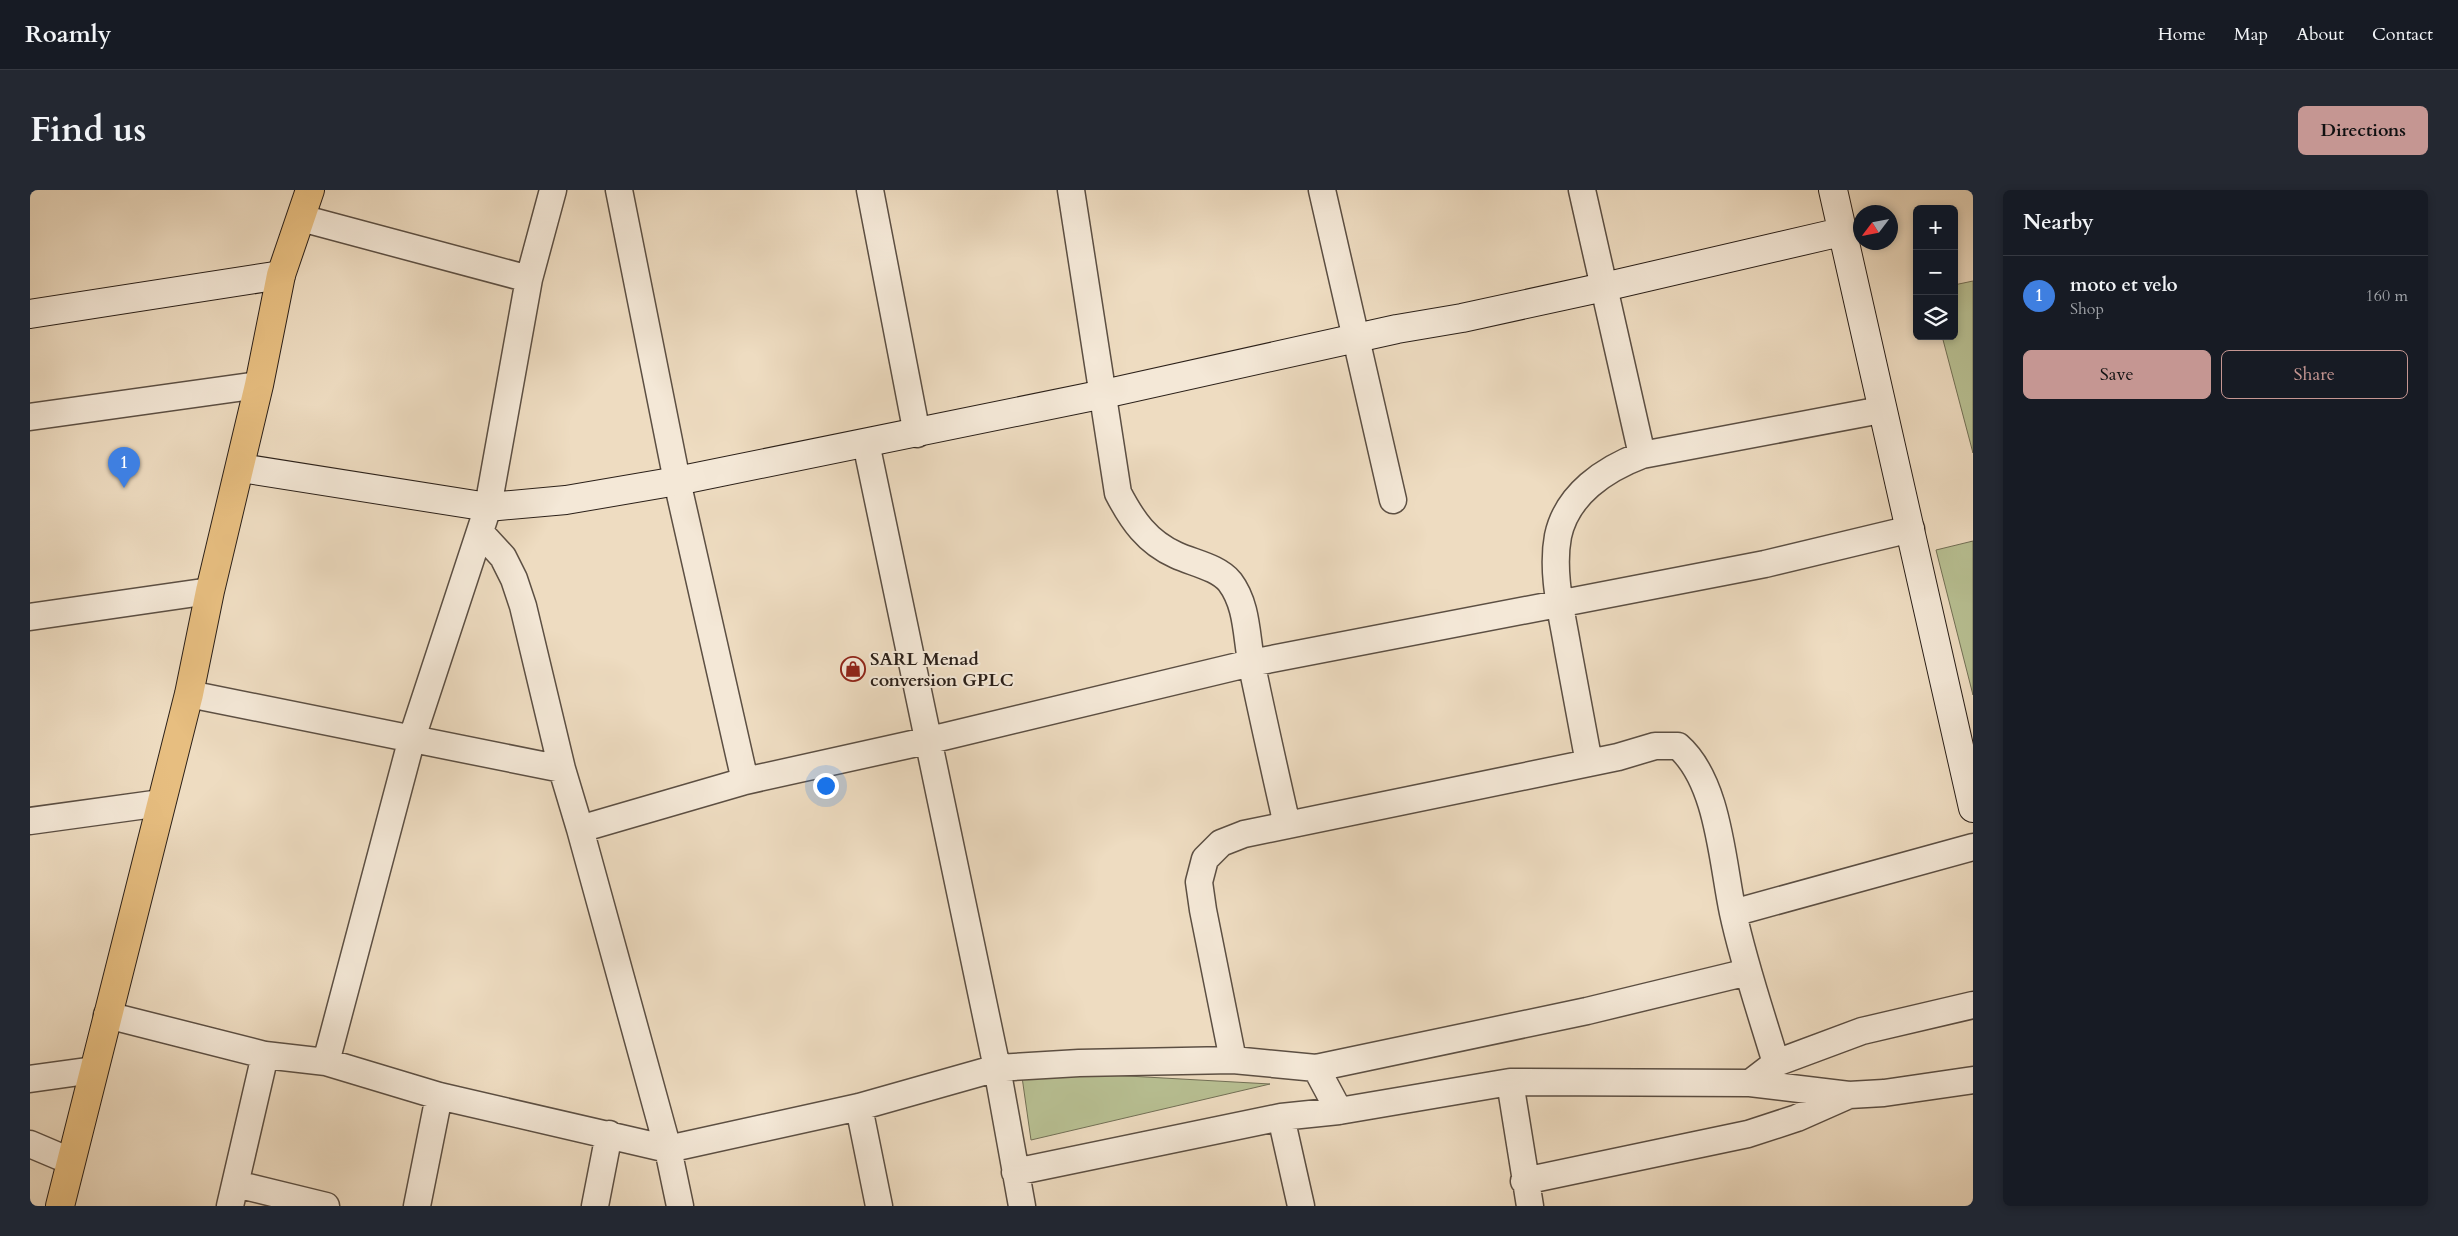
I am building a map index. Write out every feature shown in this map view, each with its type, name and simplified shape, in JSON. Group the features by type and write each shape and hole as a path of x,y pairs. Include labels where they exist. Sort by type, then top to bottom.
{"main road":[{"path":"60,1206 189,694 210,591 241,468 281,276 310,190"}],"street":[{"path":"326,1062 412,738 488,507 529,279 553,190"},
{"path":"618,190 677,482 746,781"},
{"path":"870,190 917,434"},
{"path":"1071,190 1118,493 1133,520 1151,540 1175,555 1206,566 1229,581 1242,604 1251,663 1287,825"},
{"path":"1322,190 1393,500"},
{"path":"1582,190 1642,455"},
{"path":"1833,190 1881,410 1911,529 1973,808"},
{"path":"301,218 529,279"},
{"path":"241,468 488,507 566,500 677,482 917,434 1356,338 1604,287 1841,232"},
{"path":"30,314 281,276"},
{"path":"30,417 259,385"},
{"path":"1589,763 1560,603 1558,536 1570,510 1589,484 1606,471 1642,455 1881,410"},
{"path":"866,443 926,741 997,1068 1022,1206"},
{"path":"580,829 746,781 926,741 1251,663 1765,564 1911,529"},
{"path":"480,532 503,556 514,579 523,606 562,769 668,1149 680,1206"},
{"path":"30,617 210,591"},
{"path":"189,694 562,769"},
{"path":"1233,1060 1199,882 1205,859 1221,843 1244,834 1589,763 1655,746 1678,746 1690,757 1713,810 1733,913 1748,972 1776,1063"},
{"path":"30,821 161,803"},
{"path":"1733,913 1973,847"},
{"path":"107,1014 265,1055 326,1062 440,1096 668,1149 859,1107 997,1068 1079,1062 1233,1060 1316,1068 1587,1011 1748,972"},
{"path":"1750,1083 1776,1063 1862,1031 1973,1005"},
{"path":"265,1055 233,1195 326,1206"},
{"path":"1316,1068 1339,1111"},
{"path":"30,1079 94,1070"},
{"path":"1015,1172 1281,1117 1339,1111 1510,1082 1750,1083 1849,1095 1884,1093 1973,1080"},
{"path":"1510,1082 1524,1181 1530,1206"},
{"path":"1524,1181 1748,1134 1797,1118 1849,1095"},
{"path":"417,1206 440,1096"},
{"path":"859,1107 879,1206"},
{"path":"1281,1117 1301,1206"},
{"path":"595,1206 609,1134"},
{"path":"30,1144 70,1161"}],"green space":[{"path":"1973,281 1973,453 1943,340 1958,340 1958,284"},
{"path":"1973,541 1973,695 1936,550"},
{"path":"1021,1070 1270,1084 1031,1140"}],"place":[{"name":"moto et velo","path":"124,488"},
{"name":"SARL Menad conversion GPLC","path":"853,669"}]}
